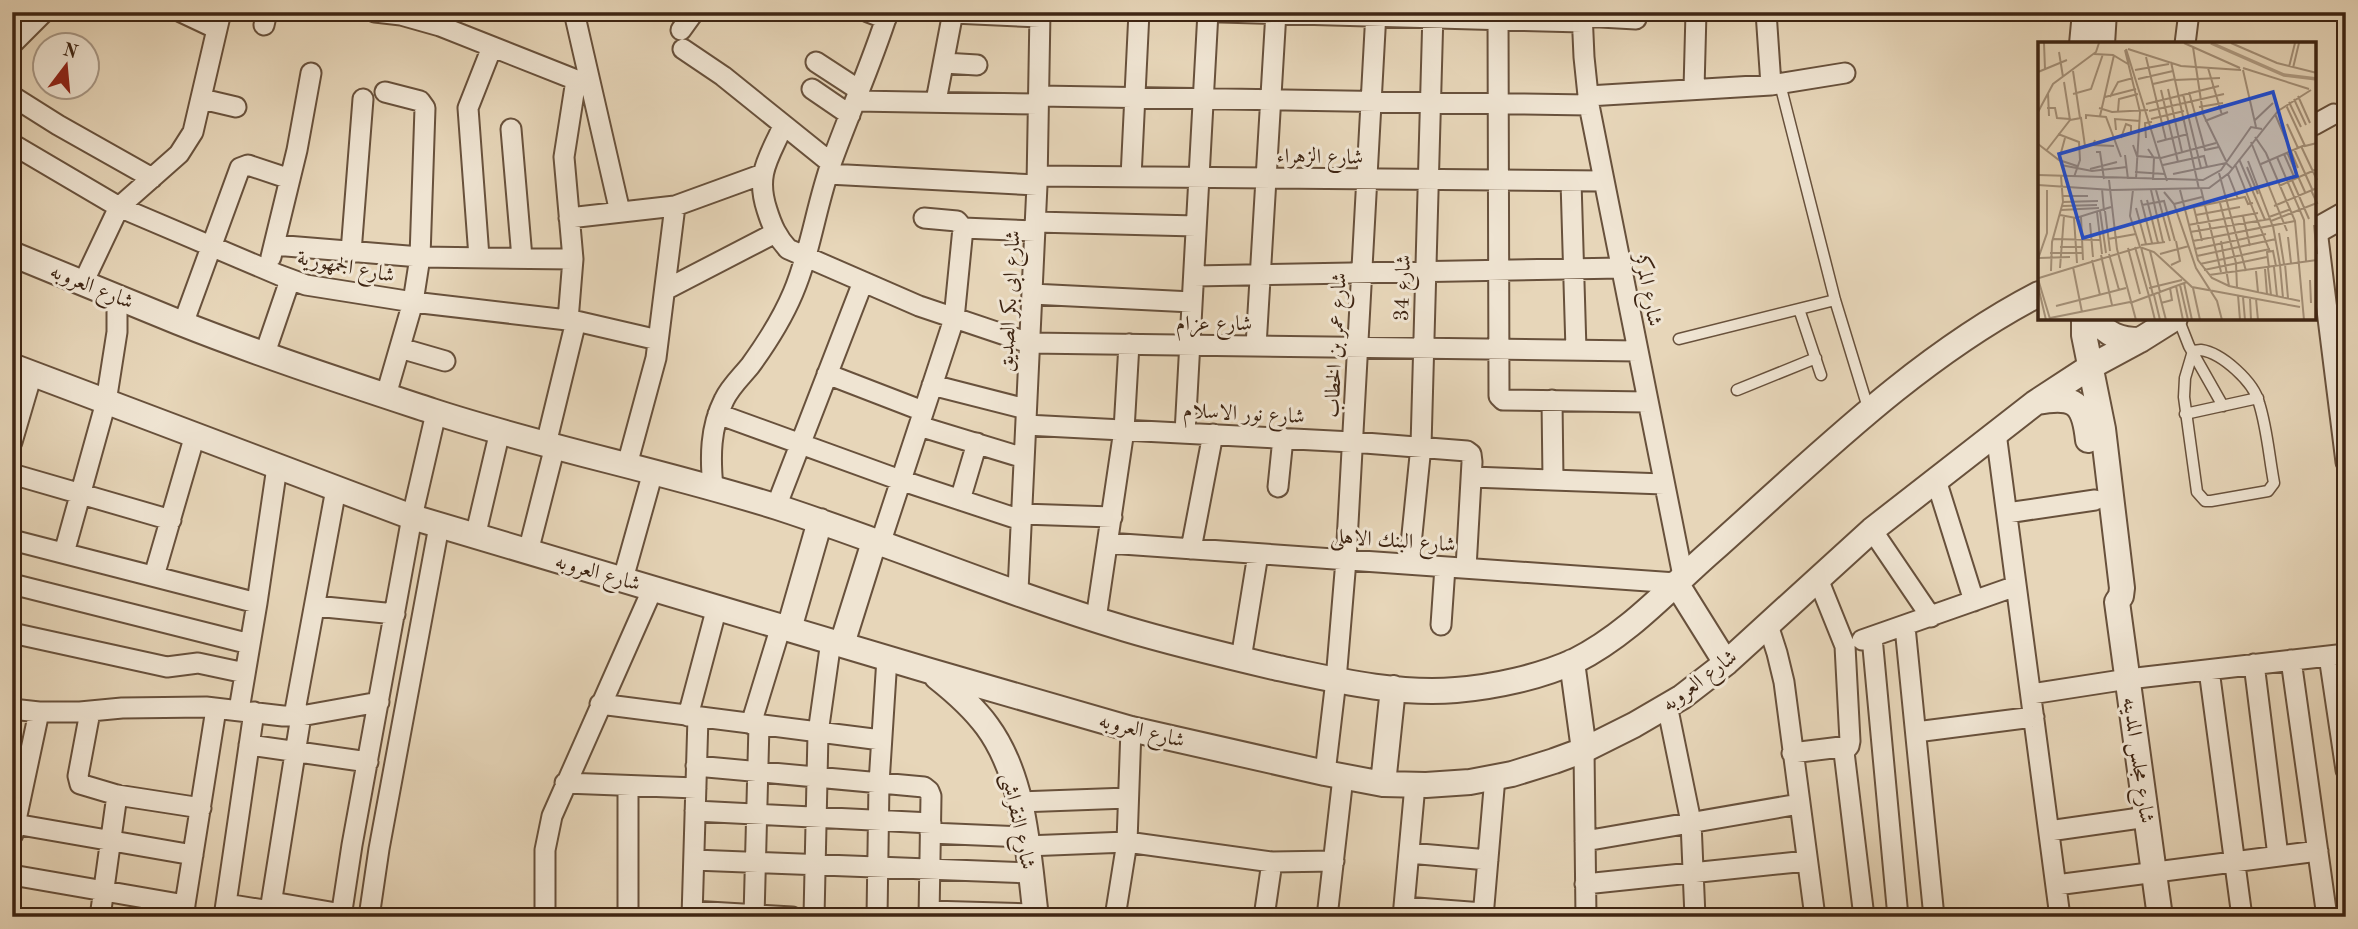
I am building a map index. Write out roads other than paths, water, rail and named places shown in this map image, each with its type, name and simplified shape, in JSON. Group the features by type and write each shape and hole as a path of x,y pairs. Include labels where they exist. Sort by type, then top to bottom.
{"street":[{"path":"12,44 44,12"},
{"path":"83,283 118,207 179,154 196,124 219,20 181,12"},
{"path":"375,12 421,20 583,83"},
{"path":"574,12 583,83 620,212"},
{"path":"694,12 682,39 830,168"},
{"path":"1131,177 1139,12"},
{"path":"1185,433 1208,12"},
{"path":"1221,12 1636,19"},
{"path":"1694,89 1696,12"},
{"path":"1766,12 1775,84"},
{"path":"2082,42 2085,12"},
{"path":"2102,42 2104,12"},
{"path":"2185,42 2189,12"},
{"path":"936,101 953,13 1040,15"},
{"path":"1256,346 1276,13"},
{"path":"713,488 711,450 718,414 725,397 773,331 792,295 806,258 830,168 855,102 881,14"},
{"name":"شارع عمر بن الخطاب","path":"1334,775 1336,680 1346,560 1376,14"},
{"name":"شارع ابى بكر الصديق","path":"1018,591 1037,180 1040,15"},
{"name":"شارع 34","path":"1409,564 1421,446 1433,15"},
{"path":"1498,16 1500,398 1648,402"},
{"name":"شارع المركز","path":"1582,17 1588,100 1664,484 1679,579"},
{"path":"479,257 468,108 492,47"},
{"path":"816,62 855,102"},
{"path":"944,63 977,65"},
{"path":"267,270 290,180 311,73"},
{"path":"812,89 855,102 1135,98 1498,104 1588,100 1775,84 1845,74"},
{"path":"528,552 572,321 573,258 564,157 583,83"},
{"path":"384,92 420,101 425,108 420,257 413,302 386,395"},
{"path":"12,96 152,178"},
{"path":"202,99 236,107"},
{"path":"351,251 363,99"},
{"path":"2316,124 2334,114"},
{"path":"665,290 775,233 761,188 763,174 783,126"},
{"path":"512,129 522,258"},
{"name":"شارع الجمهورية","path":"12,144 118,207 290,280 322,289 572,321 658,340"},
{"path":"183,324 238,171 242,166 248,166 290,180"},
{"name":"شارع الزهراء","path":"830,168 1037,180 1199,177 1603,181"},
{"path":"569,218 675,206 763,174"},
{"path":"1570,181 1576,350"},
{"path":"627,465 652,377 675,206"},
{"path":"2316,230 2346,214"},
{"path":"814,917 818,733 837,643 900,480 954,320 963,228 957,221 924,218"},
{"path":"963,228 1196,226"},
{"name":"شارع عزام","path":"775,233 788,249 806,258 954,320 1029,343 1638,351"},
{"path":"2316,237 2341,379 2346,462"},
{"path":"274,245 420,257 573,258"},
{"name":"شارع العروبه","path":"12,254 183,324 436,413 776,507 1123,628 1241,659 1336,680 1393,688 1451,691 1508,683 1572,662 1605,642 1644,614 1679,579 1869,411 1939,357 2038,295"},
{"path":"1194,276 1621,268"},
{"path":"1939,357 1946,341 1956,330 2038,279"},
{"path":"265,353 290,280"},
{"path":"776,507 863,282"},
{"path":"1032,294 1192,302"},
{"path":"64,553 106,402 117,332 117,297"},
{"name":"شارع مجلس المدينه","path":"2084,320 2090,366 2103,429 2122,588 2117,602 2160,917"},
{"path":"2096,320 2108,333 2123,340 2140,340"},
{"name":"شارع العروبه","path":"22,370 336,489 475,537 1131,729 1334,775 1415,785 1470,782 1554,761 1584,750 1667,705 1726,663 1872,530 2035,403 2090,366 2173,320"},
{"path":"1096,619 1124,430 1129,344"},
{"path":"400,348 445,361"},
{"path":"12,442 22,370"},
{"path":"827,374 976,443 1024,458"},
{"name":"شارع نور الاسلام","path":"932,385 1026,417 1124,430 1421,446 1467,451 1471,454 1472,477 1466,568"},
{"path":"1552,400 1553,480"},
{"name":"شارع مجلس المدينه","path":"2035,403 2065,400 2075,404 2083,412 2106,590 2109,598 2117,602"},
{"path":"277,467 245,673 249,745 225,911 270,910 342,915 352,845 412,517 436,413"},
{"path":"718,414 900,480 1021,517 1112,517"},
{"path":"475,537 500,430"},
{"path":"1996,433 2060,917"},
{"path":"1191,549 1213,435"},
{"path":"154,576 195,436"},
{"path":"1278,487 1283,438"},
{"path":"960,500 976,443"},
{"path":"623,579 653,472"},
{"path":"12,474 171,520"},
{"path":"1472,477 1664,484"},
{"path":"1936,480 1974,601"},
{"path":"270,910 295,752 297,716 314,606 336,489"},
{"path":"2007,513 2095,500"},
{"path":"754,916 758,772 755,725 820,521"},
{"path":"369,917 379,849 439,526"},
{"path":"1872,530 1931,617"},
{"path":"12,540 257,603"},
{"name":"شارع البنك الاهلى","path":"1108,543 1445,567 1679,579"},
{"path":"1241,659 1258,554"},
{"path":"1441,625 1445,567"},
{"path":"1679,579 1726,663"},
{"path":"1818,579 1845,646 1849,746 1844,752 1864,917"},
{"path":"12,584 250,644"},
{"path":"1845,646 2016,586"},
{"path":"545,917 545,850 552,816 653,588"},
{"path":"314,606 395,614"},
{"path":"717,607 693,716 696,788 692,914 792,917"},
{"path":"1768,625 1784,682 1815,917"},
{"path":"1905,626 1934,917"},
{"path":"12,633 167,667 198,663 245,673"},
{"path":"1872,637 1898,917"},
{"path":"2031,694 2127,679 2337,654 2346,770"},
{"path":"877,917 879,783 887,658"},
{"path":"2291,660 2327,917"},
{"path":"1572,662 1584,750 1586,917"},
{"path":"2254,664 2278,856"},
{"path":"2209,670 2242,917"},
{"name":"شارع النقراشى","path":"930,671 961,696 988,727 1007,763 1019,802 1036,916"},
{"path":"383,682 410,687"},
{"path":"1383,783 1393,688"},
{"path":"12,709 90,712 164,707 297,716 379,702"},
{"path":"600,704 881,740"},
{"path":"1667,705 1690,822 1695,917"},
{"path":"12,875 103,891 184,911 216,709"},
{"path":"39,712 16,801 14,830 110,841 193,855"},
{"path":"90,712 77,782 117,795 201,808"},
{"path":"1916,732 2034,717"},
{"path":"1115,917 1127,842 1131,729"},
{"path":"249,745 368,762"},
{"path":"1792,753 1849,746"},
{"path":"696,766 924,787 929,790 929,914 1036,916"},
{"path":"1327,917 1334,861 1334,775"},
{"path":"1415,785 1403,912 1483,915 1495,777"},
{"path":"565,783 696,788"},
{"path":"628,786 628,917"},
{"path":"100,917 117,795"},
{"path":"1019,802 1128,798"},
{"path":"1585,841 1799,804"},
{"path":"695,811 878,820 1026,841 1127,842 1272,862 1334,861"},
{"path":"2049,831 2147,817"},
{"path":"356,825 383,829"},
{"path":"352,845 379,849"},
{"path":"2056,885 2318,851"},
{"path":"1409,853 1488,860"},
{"path":"694,860 1030,873"},
{"path":"1586,884 1807,861"},
{"path":"1264,917 1272,862"}],"lane":[{"path":"1775,84 1869,411"},
{"path":"1679,339 1835,300"},
{"path":"1799,309 1821,374"},
{"path":"2177,320 2223,406"},
{"path":"2202,350 2229,363 2258,398 2274,483 2268,491 2211,501 2200,498 2185,414 2184,390 2193,351 2202,350"},
{"path":"1737,390 1815,358"},
{"path":"2185,414 2258,398"}]}
